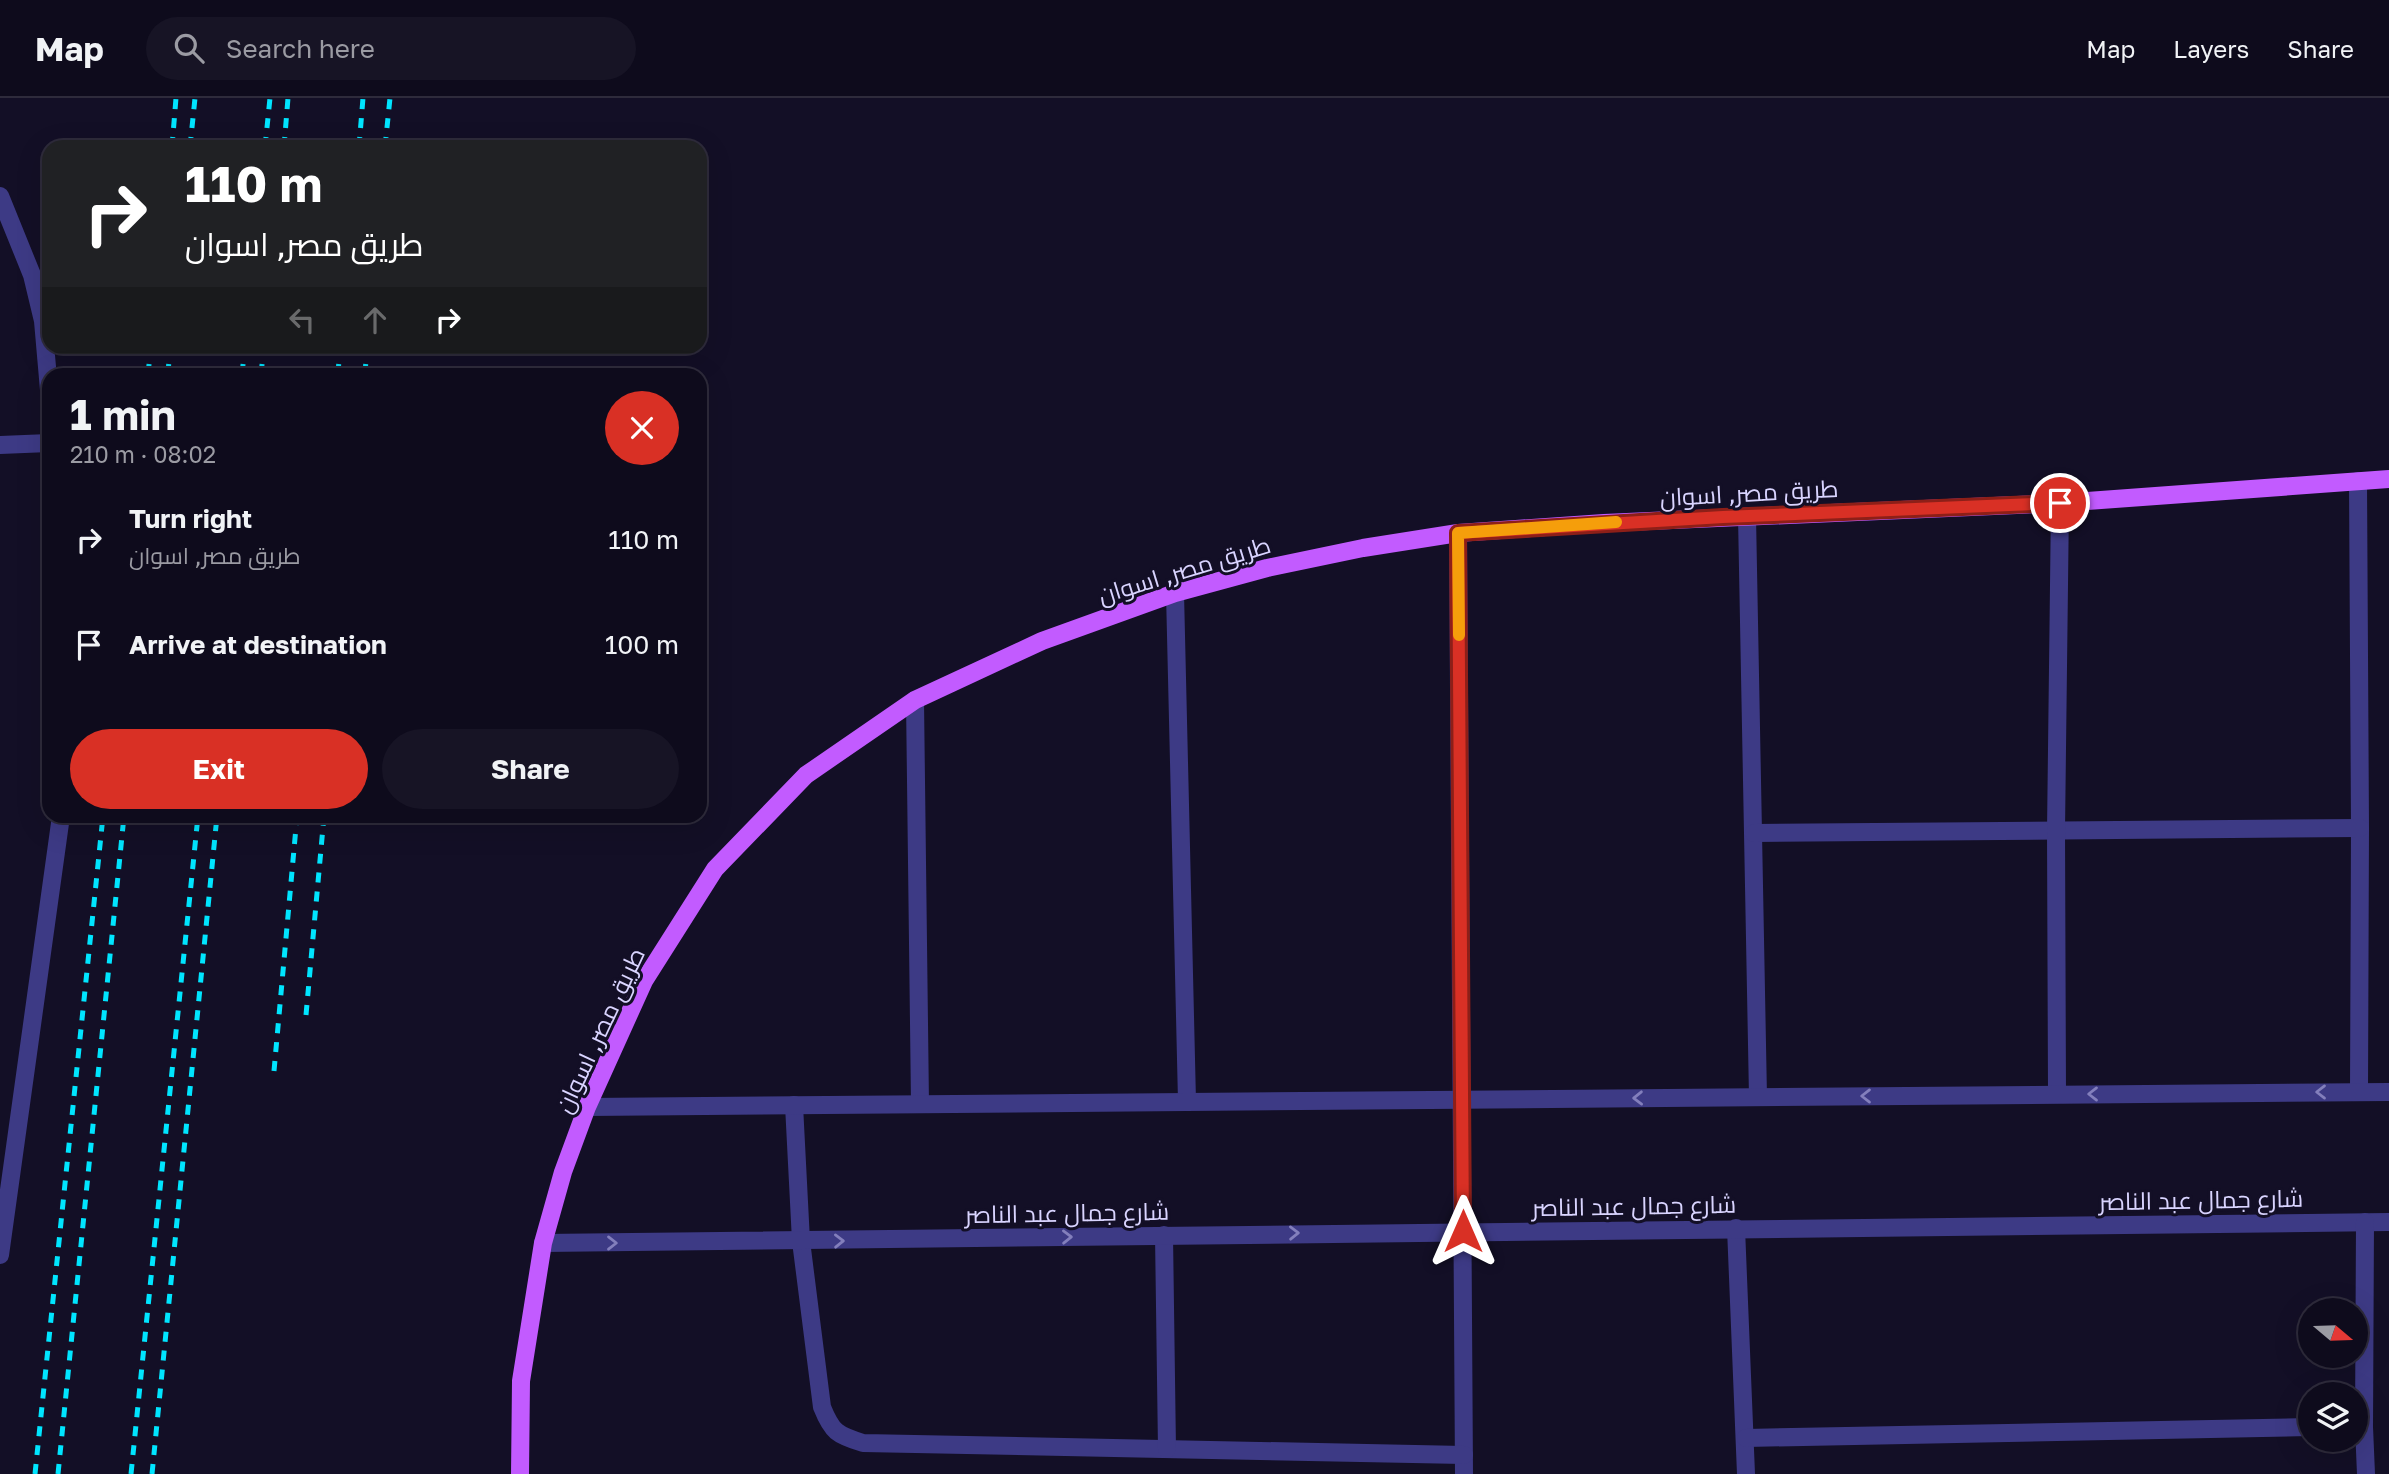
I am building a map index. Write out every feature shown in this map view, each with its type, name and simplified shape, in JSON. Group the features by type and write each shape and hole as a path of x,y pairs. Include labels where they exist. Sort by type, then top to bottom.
{"main road":[{"name":"طريق مصر, اسوان","path":"520,1474 521,1381 543,1243 563,1172 587,1107 644,981 715,869 806,775 915,700 1042,641 1175,593 1308,559 1458,533 1747,516 2060,503 2389,479"}],"street":[{"path":"0,195 32,275 42,317"},
{"path":"0,445 42,443"},
{"path":"2358,481 2359,1092"},
{"path":"2057,1094 2056,831 2060,503"},
{"path":"1747,516 1758,1097"},
{"path":"1458,533 1464,1474"},
{"path":"1175,593 1187,1101"},
{"path":"915,700 920,1104"},
{"path":"1,1246 60,823"},
{"path":"1754,833 2360,828"},
{"path":"587,1107 2389,1092"},
{"path":"794,1105 802,1241 822,1407 829,1425 841,1436 863,1443 1464,1455"},
{"path":"2361,1382 2365,1222"},
{"name":"شارع جمال عبد الناصر","path":"543,1243 2389,1222"},
{"path":"1736,1228 1746,1474"},
{"path":"1164,1235 1167,1449"},
{"path":"1746,1438 2298,1427"},
{"path":"2363,1452 2366,1474"}],"railway":[{"path":"173,140 176,98"},
{"path":"191,140 195,98"},
{"path":"266,140 270,98"},
{"path":"285,140 288,98"},
{"path":"360,140 363,98"},
{"path":"386,140 390,98"},
{"path":"149,368 150,354"},
{"path":"168,368 169,354"},
{"path":"243,368 244,354"},
{"path":"262,368 263,354"},
{"path":"338,368 339,354"},
{"path":"365,368 366,354"},
{"path":"35,1474 102,823"},
{"path":"58,1474 123,823"},
{"path":"131,1474 197,823"},
{"path":"152,1474 216,823"},
{"path":"274,1071 296,823"},
{"path":"306,1015 323,823"}],"slow traffic":[{"path":"1459,635 1458,533 1616,522"}],"route":[{"path":"1463,1231 1458,533 1723,517 2060,503"}]}
